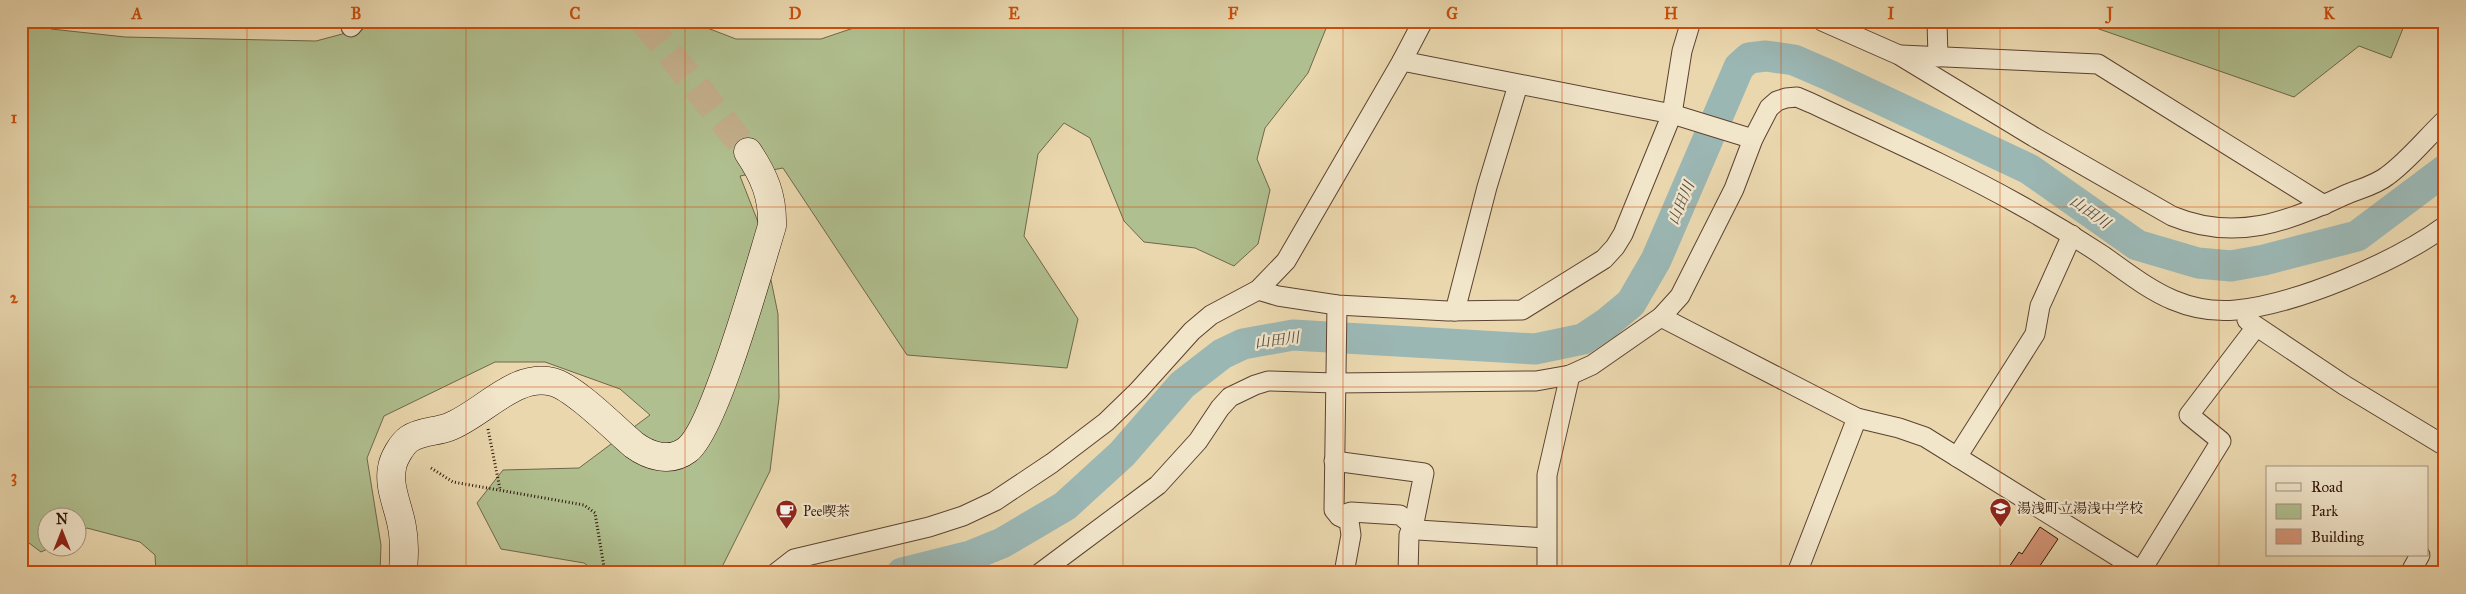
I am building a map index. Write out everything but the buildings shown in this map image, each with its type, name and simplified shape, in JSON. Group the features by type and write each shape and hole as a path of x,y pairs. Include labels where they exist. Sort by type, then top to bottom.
{"street":[{"path":"776,573 794,559 929,527 963,516 995,500 1052,463 1106,422 1144,384 1192,331 1211,315 1258,290 1286,261 1402,61 1423,21"},
{"path":"1258,290 1336,310 1522,310 1604,259 1623,234 1678,116 1682,51 1691,21"},
{"path":"1822,21 1900,55 2042,142 2172,216 2194,225 2220,228 2250,227 2298,217 2387,177 2445,120"},
{"path":"1936,21 1938,57"},
{"path":"1900,55 2098,64 2324,205"},
{"path":"1402,61 1678,116 1745,137"},
{"path":"1455,311 1486,187 1518,84"},
{"path":"1040,573 1158,485 1198,441 1220,408 1230,398 1255,384 1268,381 1335,379 1536,381 1570,375 1592,365 1622,346 1662,317 1680,296 1734,189 1745,137 1777,101 1797,98 2008,199 2072,235 2147,286 2172,300 2193,307 2234,310 2257,307 2283,300 2356,274 2402,252 2445,226"},
{"path":"403,573 404,539 391,480 392,466 407,440 418,434 449,427 484,408 516,386 535,381 554,382 566,387 645,453 656,457 678,455 696,440 716,398 772,226 773,209 769,189 748,152"},
{"path":"1957,458 2034,334 2040,306 2072,235"},
{"path":"1336,310 1334,510 1339,516 1349,521 1351,528 1344,573"},
{"path":"2234,310 2256,327 2445,446"},
{"path":"1662,317 1857,418 1899,428 1925,437 2142,572 2221,441 2189,415 2256,327"},
{"path":"1547,573 1547,475 1570,375"},
{"path":"1797,573 1857,418"},
{"path":"1334,461 1424,473 1409,535 1408,573"},
{"path":"1339,516 1352,512 1400,516 1418,530 1546,538"},
{"path":"2410,573 2419,556"}],"path":[{"path":"484,408 500,489"},
{"path":"431,468 453,482 584,505 595,513 605,573"}],"green space":[{"path":"21,21 47,21 51,29 125,37 316,41 391,21 689,21 736,39 821,39 874,21 1329,21 1308,73 1265,128 1257,159 1270,190 1258,244 1234,266 1195,248 1144,242 1124,221 1090,138 1064,123 1038,154 1024,236 1078,319 1067,368 907,355 783,168 740,176 760,227 778,314 779,398 770,471 719,573 598,573 584,563 501,549 477,503 503,470 579,468 650,415 620,389 545,362 495,362 384,416 367,458 381,545 380,573 156,573 155,555 140,542 88,528 88,506 38,506 38,550 21,537"},
{"path":"2076,21 2406,21 2391,58 2359,46 2294,97"}],"waterway":[{"name":"山田川","path":"902,573 970,556 1002,543 1065,506 1122,454 1182,385 1222,354 1243,344 1293,335 1535,349 1583,339 1607,323 1631,303 1656,260 1739,67 1749,58 1766,56 1794,60 1831,76 2029,169 2137,245 2198,263 2231,266 2264,260 2357,236 2445,170"}],"tunnel":[{"path":"644,21 748,152"}],"place":[{"name":"湯浅町立湯浅中学校","path":"2001,527"},
{"name":"Pee喫茶","path":"787,530"}]}
